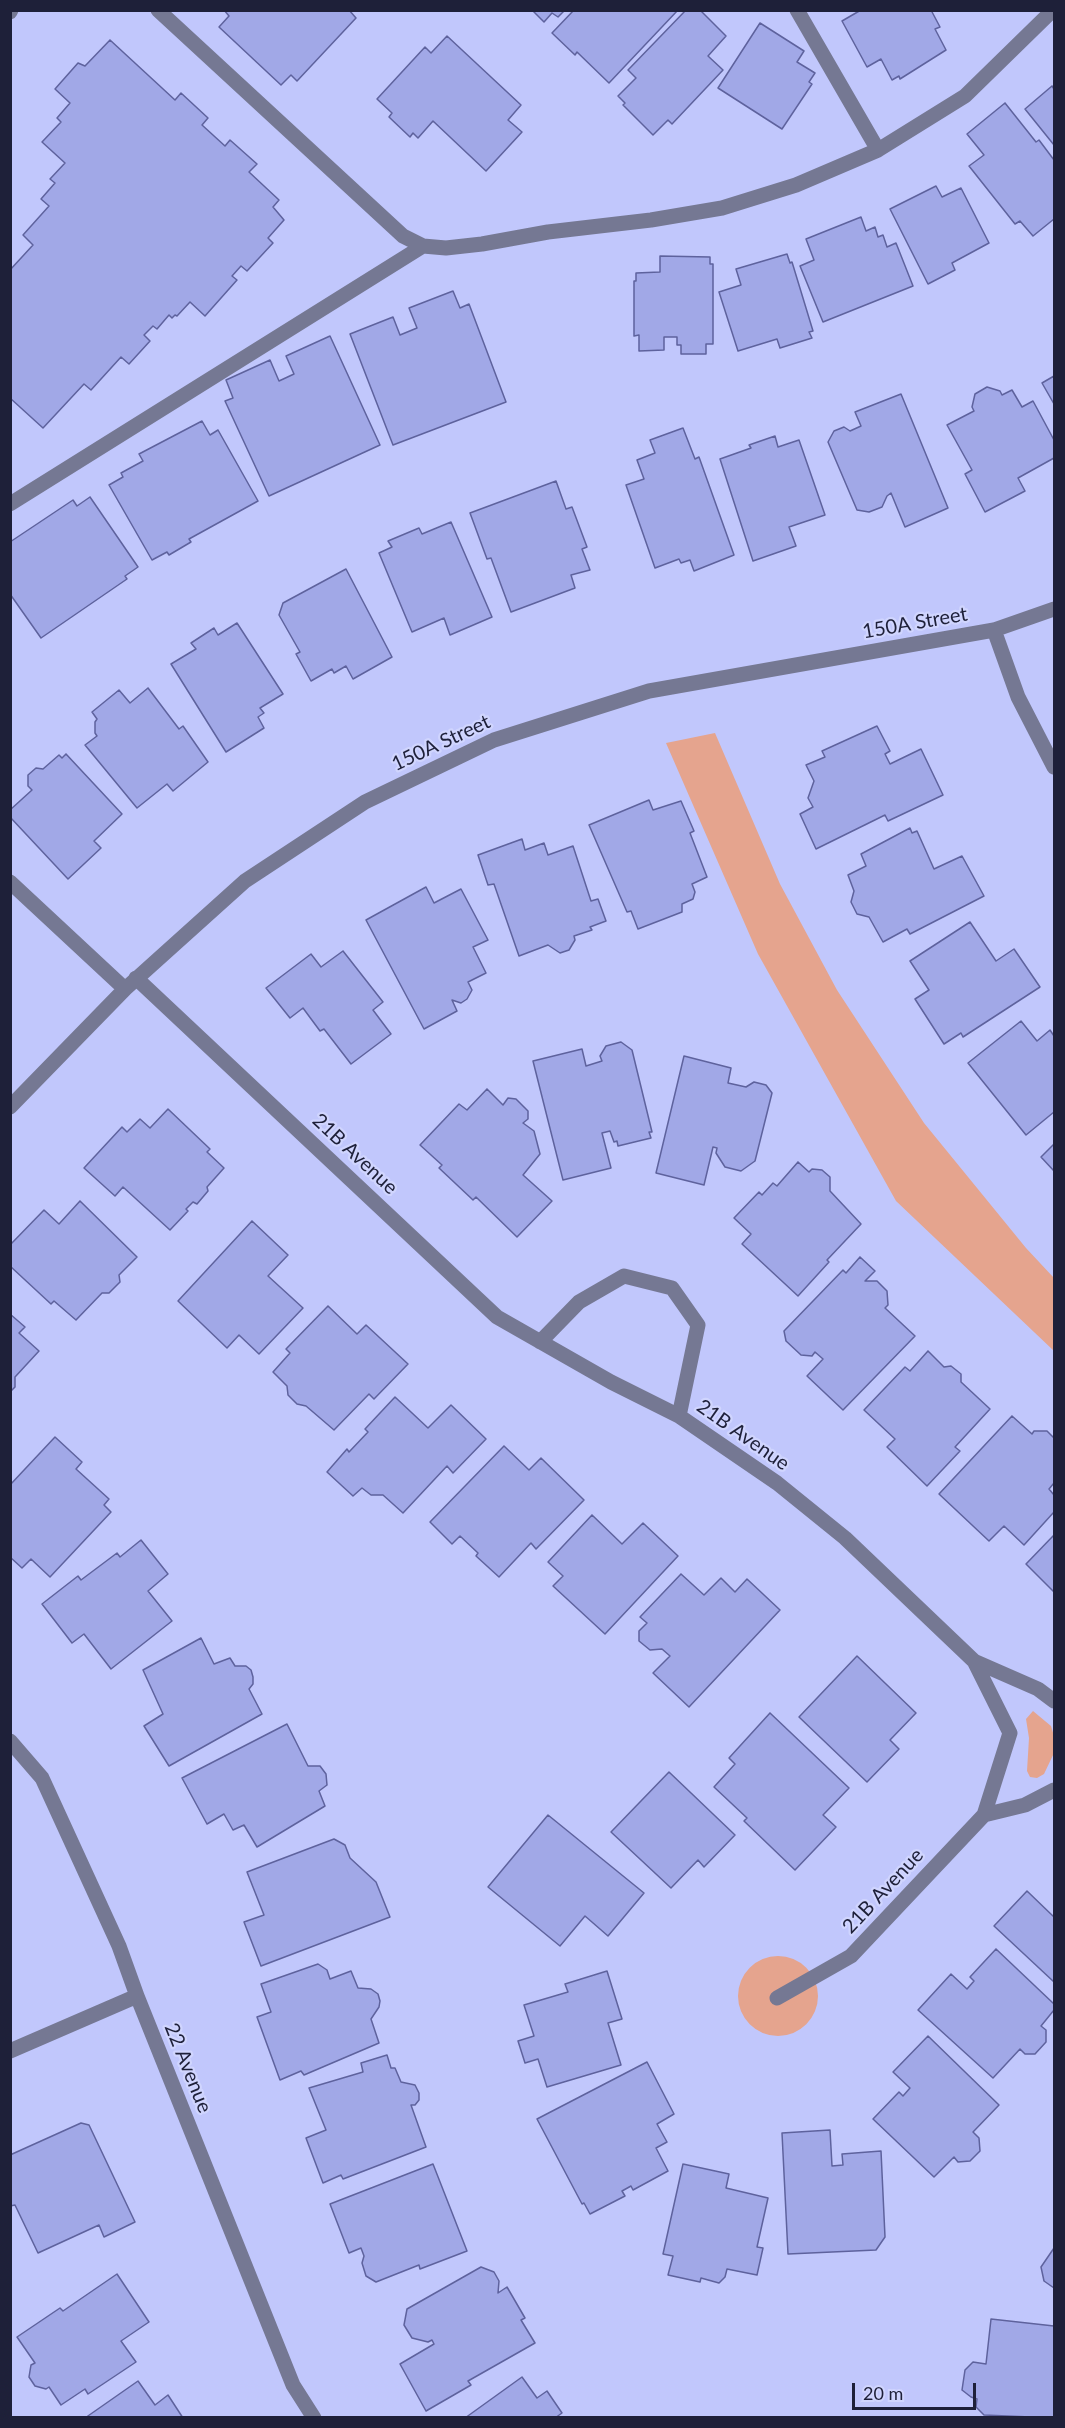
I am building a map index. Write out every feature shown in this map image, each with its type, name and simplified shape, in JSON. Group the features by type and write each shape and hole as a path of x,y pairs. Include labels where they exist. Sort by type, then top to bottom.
{"street":[{"path":"158,10 404,236 423,246 446,248 722,208 796,184 878,150 965,96 1053,10"},
{"path":"797,10 878,150"},
{"path":"10,504 423,246"},
{"name":"150A Street","path":"10,1107 124,989 245,881 365,802 494,740 649,691 994,630 1054,609"},
{"path":"994,630 1018,697 1054,767"},
{"path":"10,882 124,989"},
{"name":"21B Avenue","path":"136,978 497,1317 612,1382 679,1416 777,1483 844,1538 974,1661 1010,1732 984,1815 851,1956 777,1998"},
{"path":"540,1342 579,1302 624,1276 672,1288 698,1324 679,1416"},
{"path":"974,1661 1038,1689 1054,1701"},
{"name":"22 Avenue","path":"10,1741 42,1778 119,1946 293,2385 314,2418"},
{"path":"984,1815 1025,1804 1054,1790"},
{"path":"10,2051 137,1996"}],"shaded area":[{"path":"715,733 780,884 837,990 924,1123 1026,1248 1054,1278 1054,1351 896,1201 758,954 666,743"},
{"path":"1033,1711 1051,1726 1054,1736 1054,1753 1044,1774 1037,1778 1030,1777 1027,1771 1029,1738 1026,1719"},
{"path":"778,1956 793,1959 806,1968 815,1981 818,1996 815,2011 806,2024 793,2033 778,2036 763,2033 750,2024 741,2011 738,1996 741,1981 750,1968 763,1959"}],"building":[{"path":"224,10 349,10 356,18 297,81 291,75 281,85 219,27 229,16"},
{"path":"532,10 565,10 558,17 552,13 544,22"},
{"path":"574,10 678,10 609,83 577,52 575,55 552,33"},
{"path":"686,10 700,10 726,36 708,56 723,70 672,124 668,120 653,135 623,105 625,103 618,96 636,78 628,70"},
{"path":"861,10 931,10 940,27 935,29 946,50 900,79 899,76 892,80 881,59 867,67 842,21"},
{"path":"760,23 804,51 797,62 815,73 809,82 812,84 782,129 718,88"},
{"path":"447,36 521,105 508,120 522,132 486,171 433,121 418,138 413,133 410,137 389,117 392,113 377,99 425,47 431,53"},
{"path":"110,40 175,100 181,93 208,118 202,125 225,146 230,140 257,164 249,172 279,200 273,207 284,220 268,238 273,243 247,271 241,266 232,276 237,280 205,316 190,302 177,316 172,318 169,315 157,329 153,326 144,335 150,341 129,364 121,357 91,390 84,384 43,428 10,398 10,270 33,245 23,235 49,206 41,199 55,183 50,179 65,163 42,142 61,122 57,118 70,103 55,89 78,63 85,66"},
{"path":"1052,86 1054,89 1054,145 1025,109"},
{"path":"1005,103 1036,142 1039,140 1054,160 1054,219 1033,236 1020,221 1015,224 969,166 984,155 967,134"},
{"path":"936,186 942,197 961,188 989,243 952,263 955,270 928,284 890,209"},
{"path":"861,217 866,231 875,227 878,237 883,235 887,247 896,243 913,286 823,322 800,266 814,260 806,239"},
{"path":"787,254 790,263 792,262 813,331 809,332 812,338 780,348 777,339 738,351 719,292 741,285 736,269"},
{"path":"660,256 710,257 710,264 713,264 713,344 706,344 706,354 681,354 681,345 677,345 677,337 664,337 664,350 639,351 639,335 634,336 634,281 636,281 636,273 660,272"},
{"path":"453,291 460,308 469,304 506,402 393,445 350,334 393,317 400,335 417,328 409,308"},
{"path":"330,336 380,445 269,496 225,401 233,398 226,380 270,360 279,381 294,374 286,356"},
{"path":"1054,376 1054,404 1042,383"},
{"path":"987,387 1000,391 1002,395 1012,390 1022,407 1033,401 1054,440 1054,458 1018,478 1025,491 985,512 965,474 972,470 947,425 974,411 972,407 975,394"},
{"path":"901,394 948,508 905,527 891,493 882,507 869,512 857,510 828,442 834,431 844,427 850,431 861,426 855,412"},
{"path":"202,421 210,435 218,430 258,501 189,539 191,542 169,555 167,552 152,560 109,485 123,477 121,473 143,461 139,454"},
{"path":"683,428 695,459 699,457 734,555 694,571 690,560 681,563 679,559 655,568 626,485 644,479 637,460 655,453 650,440"},
{"path":"775,436 778,447 799,440 825,515 789,527 796,546 753,561 720,459 751,448 749,445"},
{"path":"556,481 566,509 572,507 587,547 582,549 590,570 571,575 575,588 511,612 491,558 487,559 470,513"},
{"path":"90,497 138,567 125,576 127,579 41,638 10,594 10,542 73,500 77,506"},
{"path":"451,522 492,617 450,635 444,618 412,632 379,553 392,547 388,541 419,528 422,534"},
{"path":"346,569 392,657 353,679 346,666 334,673 332,669 311,681 296,654 300,652 279,615 283,603"},
{"path":"237,623 283,694 260,708 264,713 258,717 264,728 226,752 171,664 196,649 191,643 214,628 218,635"},
{"path":"148,688 179,729 183,726 208,762 173,791 167,784 137,808 85,745 97,736 95,722 97,719 92,712 119,690 130,703"},
{"path":"877,726 890,751 885,754 890,764 921,749 943,795 888,821 885,815 816,849 800,814 813,807 808,798 814,781 806,765 825,757 822,751"},
{"path":"66,754 122,814 94,841 101,848 68,879 10,817 10,810 32,790 28,786 28,775 36,768 43,769 59,755 62,758"},
{"path":"649,800 653,810 681,801 694,831 690,833 707,877 692,884 695,892 693,899 682,904 682,912 638,929 631,911 627,912 589,825"},
{"path":"910,828 912,833 917,831 934,869 962,856 984,896 910,934 907,929 883,942 869,917 857,914 851,902 854,891 848,875 866,866 861,854"},
{"path":"522,839 525,850 544,843 548,855 573,846 591,901 598,899 606,921 590,927 592,930 574,936 575,940 569,950 560,953 548,945 519,956 494,884 488,885 478,855"},
{"path":"426,887 434,903 461,889 488,940 473,947 486,973 468,982 472,990 467,999 461,1003 452,1000 457,1011 424,1029 366,920"},
{"path":"970,922 996,961 1014,949 1040,987 963,1037 961,1033 944,1044 915,999 929,990 910,961"},
{"path":"343,951 383,1002 373,1010 391,1034 351,1064 324,1029 320,1031 303,1008 290,1018 266,988 311,954 321,967"},
{"path":"1021,1021 1037,1041 1050,1030 1054,1036 1054,1112 1026,1135 968,1063"},
{"path":"621,1042 632,1050 652,1132 649,1132 651,1138 618,1146 610,1131 602,1133 611,1168 563,1180 533,1061 582,1049 586,1066 602,1061 600,1056 606,1046"},
{"path":"684,1056 731,1068 728,1083 746,1087 754,1082 766,1085 772,1093 755,1161 741,1171 725,1167 716,1153 717,1148 713,1147 704,1185 656,1173"},
{"path":"487,1089 503,1105 508,1098 516,1099 528,1111 528,1119 523,1123 534,1131 540,1154 523,1175 552,1201 517,1237 476,1197 473,1200 439,1168 442,1165 420,1145 459,1104 467,1110"},
{"path":"168,1109 210,1149 207,1152 224,1168 207,1187 208,1191 197,1204 193,1202 186,1209 188,1211 170,1230 123,1187 115,1196 84,1168 122,1127 127,1132 140,1119 150,1128"},
{"path":"1054,1144 1054,1171 1041,1157"},
{"path":"798,1162 809,1172 812,1169 822,1170 830,1177 830,1191 861,1224 827,1260 829,1262 798,1296 742,1244 751,1234 734,1218 759,1192 762,1195 773,1183 777,1186"},
{"path":"80,1201 137,1257 119,1275 120,1282 109,1293 102,1293 76,1320 54,1301 51,1304 10,1266 10,1245 44,1210 59,1224"},
{"path":"252,1221 288,1255 268,1276 303,1308 259,1354 239,1335 227,1348 178,1301"},
{"path":"860,1257 875,1271 865,1281 877,1281 887,1291 888,1305 885,1308 915,1336 843,1410 807,1376 823,1359 815,1352 812,1356 801,1355 786,1341 784,1331 843,1270 846,1273"},
{"path":"328,1306 357,1334 366,1325 408,1364 374,1399 369,1394 334,1430 306,1406 297,1404 288,1395 287,1386 273,1372 290,1353 286,1349"},
{"path":"10,1314 25,1327 19,1333 39,1351 15,1377 15,1387 10,1392"},
{"path":"928,1351 944,1367 951,1366 961,1374 961,1382 990,1409 955,1447 960,1451 927,1486 887,1447 895,1439 864,1410 905,1367 910,1371"},
{"path":"395,1397 428,1428 451,1405 486,1439 453,1473 447,1466 403,1513 383,1495 371,1495 362,1488 353,1496 327,1472 347,1449 349,1452 368,1432 365,1429"},
{"path":"1012,1416 1032,1434 1034,1431 1047,1431 1054,1438 1054,1483 1049,1489 1054,1495 1054,1512 1024,1545 1004,1526 989,1541 939,1494"},
{"path":"55,1437 82,1462 76,1469 109,1499 104,1505 111,1512 50,1577 31,1559 22,1568 10,1557 10,1485"},
{"path":"504,1446 529,1470 541,1458 584,1500 536,1549 531,1543 499,1577 476,1556 478,1553 460,1536 452,1544 430,1522"},
{"path":"592,1515 622,1544 643,1523 678,1556 605,1634 553,1586 563,1576 548,1562"},
{"path":"1054,1535 1054,1592 1026,1564"},
{"path":"141,1540 168,1574 148,1591 172,1621 111,1669 84,1634 72,1643 42,1604 78,1576 81,1580 117,1553 120,1557"},
{"path":"681,1574 704,1595 721,1578 735,1592 747,1579 780,1610 689,1707 653,1673 670,1656 662,1649 650,1650 639,1641 639,1631 647,1623 640,1617"},
{"path":"201,1638 214,1664 230,1658 235,1666 246,1666 251,1670 253,1684 249,1689 262,1714 169,1766 144,1726 163,1714 143,1670"},
{"path":"857,1656 916,1713 890,1740 899,1749 867,1782 799,1717"},
{"path":"770,1713 849,1788 823,1815 836,1827 795,1870 744,1821 747,1818 714,1787 735,1764 729,1758"},
{"path":"287,1724 308,1766 320,1766 326,1774 327,1785 319,1791 325,1806 257,1847 244,1825 233,1830 224,1814 207,1824 182,1778"},
{"path":"669,1772 735,1835 704,1867 698,1860 671,1888 611,1832"},
{"path":"548,1815 644,1893 608,1936 585,1916 560,1946 488,1887"},
{"path":"334,1839 345,1845 350,1858 376,1882 390,1917 261,1966 244,1922 264,1915 247,1872"},
{"path":"1027,1891 1054,1917 1054,1982 994,1926"},
{"path":"996,1949 1054,2004 1054,2010 1041,2026 1046,2030 1046,2042 1035,2054 1025,2054 1020,2049 993,2078 918,2010 951,1974 967,1989 974,1981 970,1977"},
{"path":"318,1964 327,1970 330,1979 351,1971 358,1988 371,1989 378,1994 379,2007 371,2019 379,2043 304,2075 301,2071 280,2080 257,2017 271,2012 261,1984"},
{"path":"607,1971 622,2019 608,2023 621,2065 547,2087 538,2059 525,2063 518,2041 534,2036 524,2005 568,1992 565,1984"},
{"path":"928,2036 999,2105 973,2132 979,2138 980,2151 970,2161 958,2162 954,2157 934,2177 873,2119 899,2092 903,2096 910,2088 893,2072"},
{"path":"387,2055 391,2068 395,2068 401,2082 415,2085 419,2093 419,2100 415,2105 411,2105 426,2147 343,2179 341,2175 323,2183 306,2138 326,2130 309,2088 363,2072 361,2063"},
{"path":"647,2062 674,2114 657,2124 667,2142 656,2148 668,2171 633,2190 631,2186 622,2191 625,2196 590,2214 584,2203 582,2204 537,2119"},
{"path":"81,2123 89,2125 135,2222 104,2237 99,2225 38,2253 15,2205 10,2206 10,2155"},
{"path":"830,2130 832,2166 843,2165 842,2154 881,2151 885,2237 876,2250 788,2254 782,2133"},
{"path":"433,2164 467,2251 420,2269 419,2265 376,2282 366,2276 361,2248 349,2253 330,2204"},
{"path":"683,2164 729,2174 726,2188 768,2198 757,2247 763,2248 757,2275 727,2269 725,2277 719,2283 701,2278 700,2282 668,2275 673,2256 663,2254"},
{"path":"1054,2248 1054,2288 1044,2281 1041,2267"},
{"path":"481,2267 494,2272 499,2281 498,2293 507,2287 525,2318 521,2320 535,2343 468,2381 471,2385 426,2411 400,2364 434,2344 432,2340 428,2342 412,2338 404,2325 407,2309"},
{"path":"117,2274 149,2322 121,2341 136,2362 88,2394 85,2389 61,2405 49,2387 46,2389 35,2386 29,2377 31,2365 35,2363 17,2337 60,2308 63,2311"},
{"path":"991,2319 1054,2326 1054,2418 984,2415 976,2407 977,2399 962,2390 965,2370 973,2362 986,2364"},
{"path":"522,2377 537,2398 547,2391 562,2413 555,2418 465,2418"},
{"path":"138,2381 155,2405 168,2395 183,2418 85,2418"}]}
